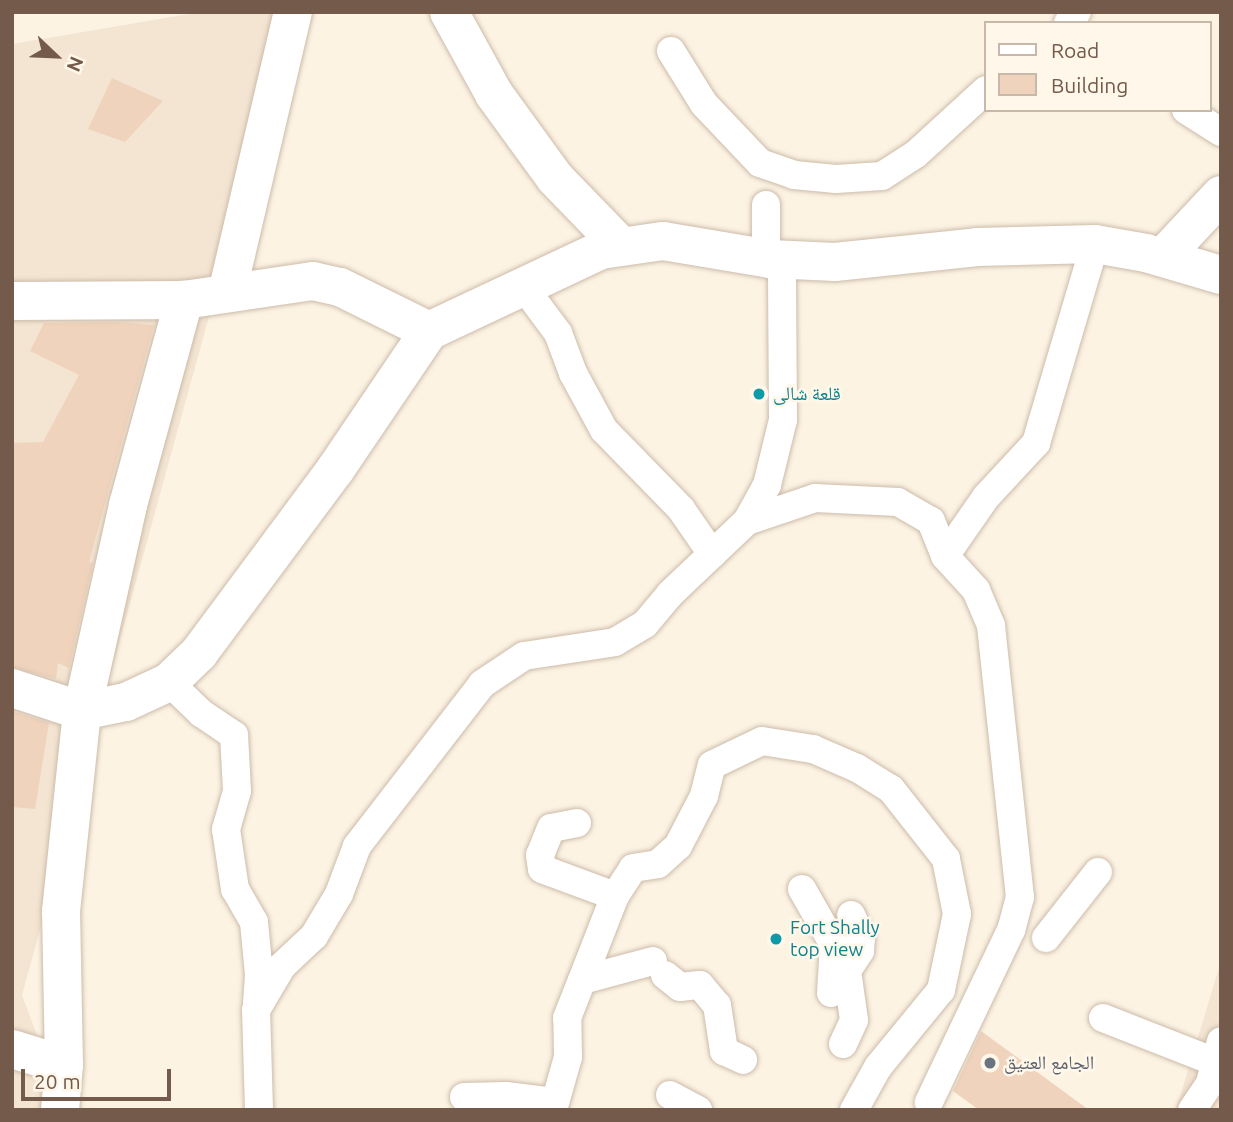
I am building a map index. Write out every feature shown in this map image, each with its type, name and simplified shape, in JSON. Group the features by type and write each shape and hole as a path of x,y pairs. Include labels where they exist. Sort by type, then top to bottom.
{"street":[{"path":"226,293 293,12"},
{"path":"449,12 494,94 555,178 619,244"},
{"path":"1163,257 1221,195"},
{"path":"12,688 82,711 126,702 169,682 199,653 335,470 429,331 619,244 663,241 774,259 844,262 977,247 1095,244 1163,257 1221,275"},
{"path":"12,301 184,300 226,293 326,284 429,331"},
{"path":"60,1110 64,1065 61,911 82,711 128,505 184,300"},
{"path":"12,1049 64,1065"}],"lane":[{"path":"671,51 704,104 760,163 794,175 836,179 882,176 916,154 984,92"},
{"path":"1189,112 1221,132"},
{"path":"256,1010 282,967 314,936 339,894 357,846 482,684 524,656 615,642 645,624 747,520 767,485 783,420 774,259 766,205"},
{"path":"945,556 986,497 1036,443 1095,244"},
{"path":"523,286 558,333 573,373 604,430 681,509 712,554"},
{"path":"747,520 815,498 898,502 931,521 945,556 976,590 991,626 1020,897 1011,930 929,1102"},
{"path":"169,682 201,713 234,735 237,792 226,829 235,889 254,922 259,975 256,1010 259,1110"},
{"path":"464,1097 506,1096 554,1106 568,1057 567,1018 615,896 633,868 658,864 678,846 704,796 712,765 762,741 813,749 857,768 891,789 946,859 957,914 941,990 878,1067 854,1110"},
{"path":"577,823 551,828 540,855 542,869 615,896"},
{"path":"1046,938 1098,872"},
{"path":"802,889 834,945 831,993"},
{"path":"843,1044 853,1020 847,971 860,951 861,937 851,915"},
{"path":"582,980 659,968 680,987 700,985 717,1005 724,1051 743,1060"},
{"path":"1103,1018 1218,1052 1210,1083 1192,1110"},
{"path":"670,1095 698,1110"}],"shaded area":[{"path":"201,12 293,12 22,995 65,1110 12,1110 12,44"},
{"path":"1221,961 1221,1110 1176,1110"}],"building":[{"path":"112,78 163,101 125,142 88,129"},
{"path":"117,322 154,325 89,562 93,563 69,668 58,663 56,679 12,667 12,443 43,442 79,375 30,351 44,323"},
{"path":"12,711 49,723 35,809 12,807"},
{"name":"الجامع العتيق","path":"981,1031 1089,1110 979,1110 953,1091"}],"place":[{"name":"قلعة شالى","path":"759,394"},
{"name":"Fort Shally top view","path":"776,939"},
{"name":"الجامع العتيق","path":"990,1063"}]}
